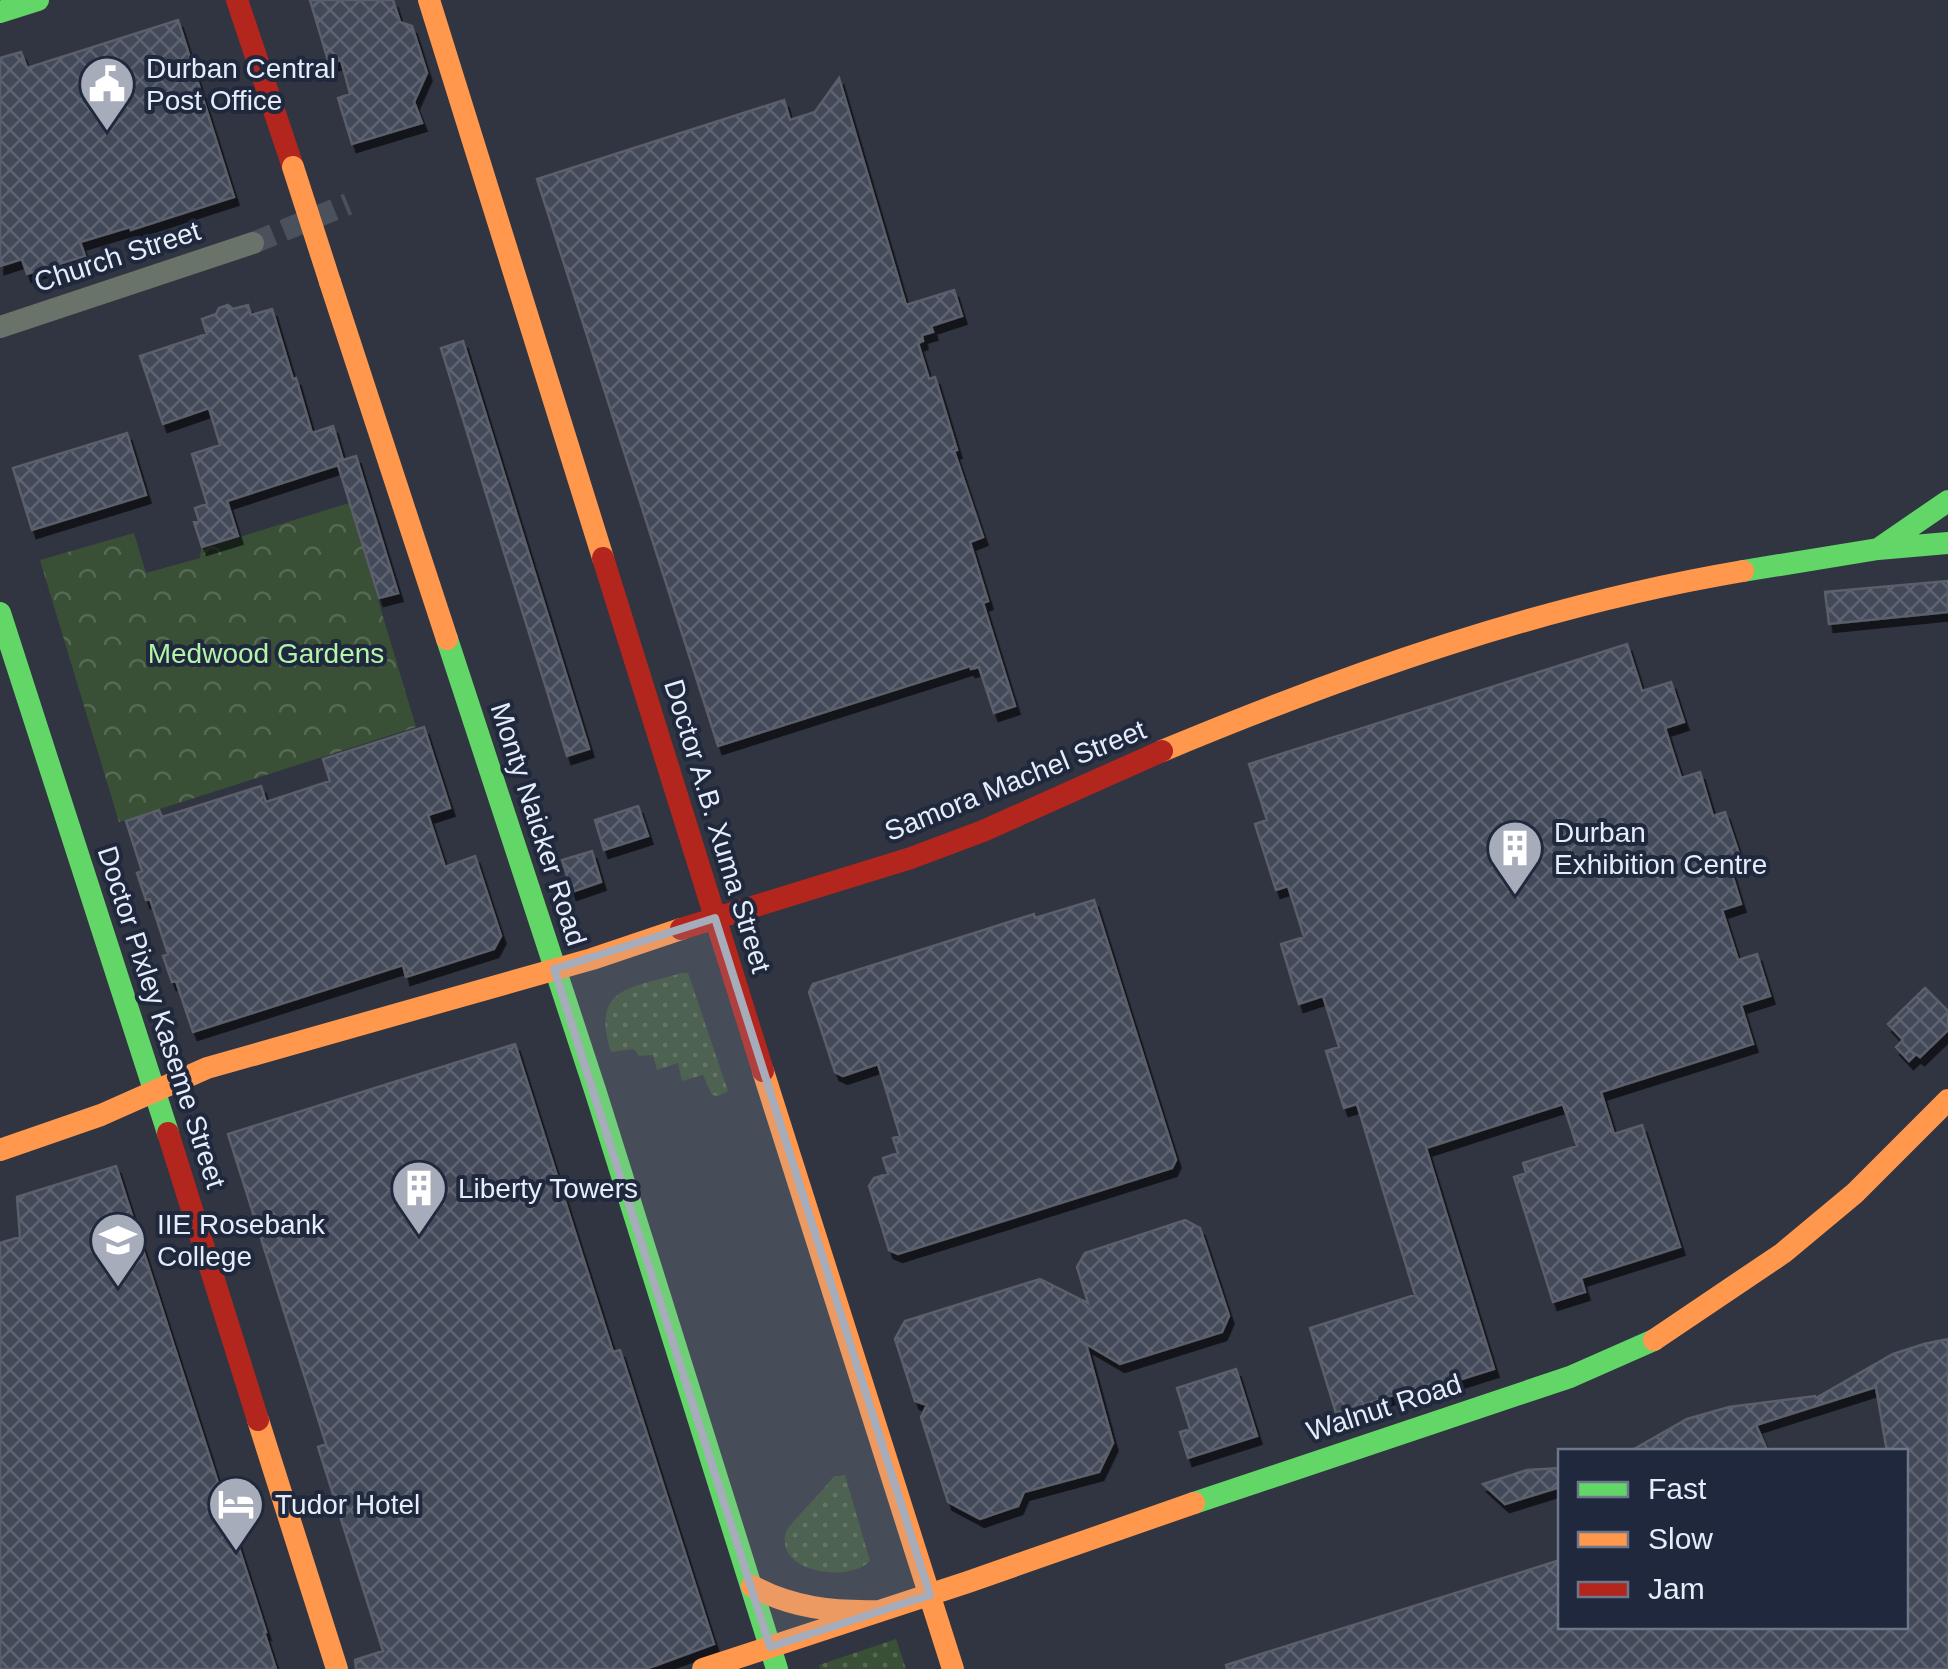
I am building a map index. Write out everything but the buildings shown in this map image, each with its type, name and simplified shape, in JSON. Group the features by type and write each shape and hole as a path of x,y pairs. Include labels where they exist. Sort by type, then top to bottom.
{"main road":[{"path":"0,12 38,0"},
{"name":"Monty Naicker Road","path":"238,0 596,1093 773,1658"},
{"name":"Doctor A.B. Xuma Street","path":"429,0 714,918 954,1669"},
{"path":"1878,549 1948,502"},
{"name":"Samora Machel Street","path":"0,1150 62,1130 207,1068 554,969 911,858 983,832 1198,737 1353,675 1469,637 1626,595 1736,572 1878,549 1948,543"},
{"name":"Doctor Pixley Kaseme Street","path":"0,613 336,1669"},
{"name":"Walnut Road","path":"703,1669 773,1658 878,1610 1570,1377 1661,1336 1783,1253 1855,1193 1948,1100"},
{"path":"752,1586 792,1604 824,1610 878,1610"}],"street":[{"name":"Church Street","path":"0,326 253,243"}],"highlighted area":[{"path":"715,918 930,1595 770,1647 554,969"}],"green space":[{"name":"Medwood Gardens","path":"349,503 416,727 119,822 40,560 134,533 146,573 200,558 201,549"},
{"path":"688,973 728,1091 718,1096 712,1095 703,1075 682,1081 678,1063 657,1070 653,1055 639,1056 634,1049 611,1052 606,1014 611,1002 632,987"},
{"path":"845,1475 870,1561 846,1572 802,1565 785,1546 786,1532 833,1477"},
{"path":"896,1639 906,1669 820,1669 819,1665"}],"tunnel":[{"path":"253,243 348,204"}],"traffic: fast":[{"path":"0,12 38,0"},
{"path":"1878,549 1948,501"},
{"path":"1743,571 1878,549 1948,543"},
{"path":"0,613 168,1133"},
{"path":"447,639 596,1093 777,1669"},
{"path":"1194,1503 1570,1377 1654,1340"}],"traffic: slow":[{"path":"429,0 603,558"},
{"path":"293,167 330,282"},
{"path":"330,282 447,639"},
{"path":"1162,751 1447,644 1594,602 1743,571"},
{"path":"0,1150 101,1115 207,1068 592,959 681,929"},
{"path":"763,1071 953,1669"},
{"path":"1654,1340 1783,1253 1855,1193 1948,1100"},
{"path":"258,1420 337,1669"},
{"path":"703,1669 1194,1503"},
{"path":"752,1586 813,1607 878,1611"}],"traffic: jam":[{"path":"237,0 293,167"},
{"path":"603,558 763,1071"},
{"path":"681,929 911,858 983,831 1162,751"},
{"path":"168,1133 258,1420"}],"place":[{"name":"Durban Central Post Office","path":"107,133"},
{"name":"Durban Exhibition Centre","path":"1515,897"},
{"name":"Liberty Towers","path":"419,1237"},
{"name":"IIE Rosebank College","path":"118,1289"},
{"name":"Tudor Hotel","path":"236,1553"}]}
